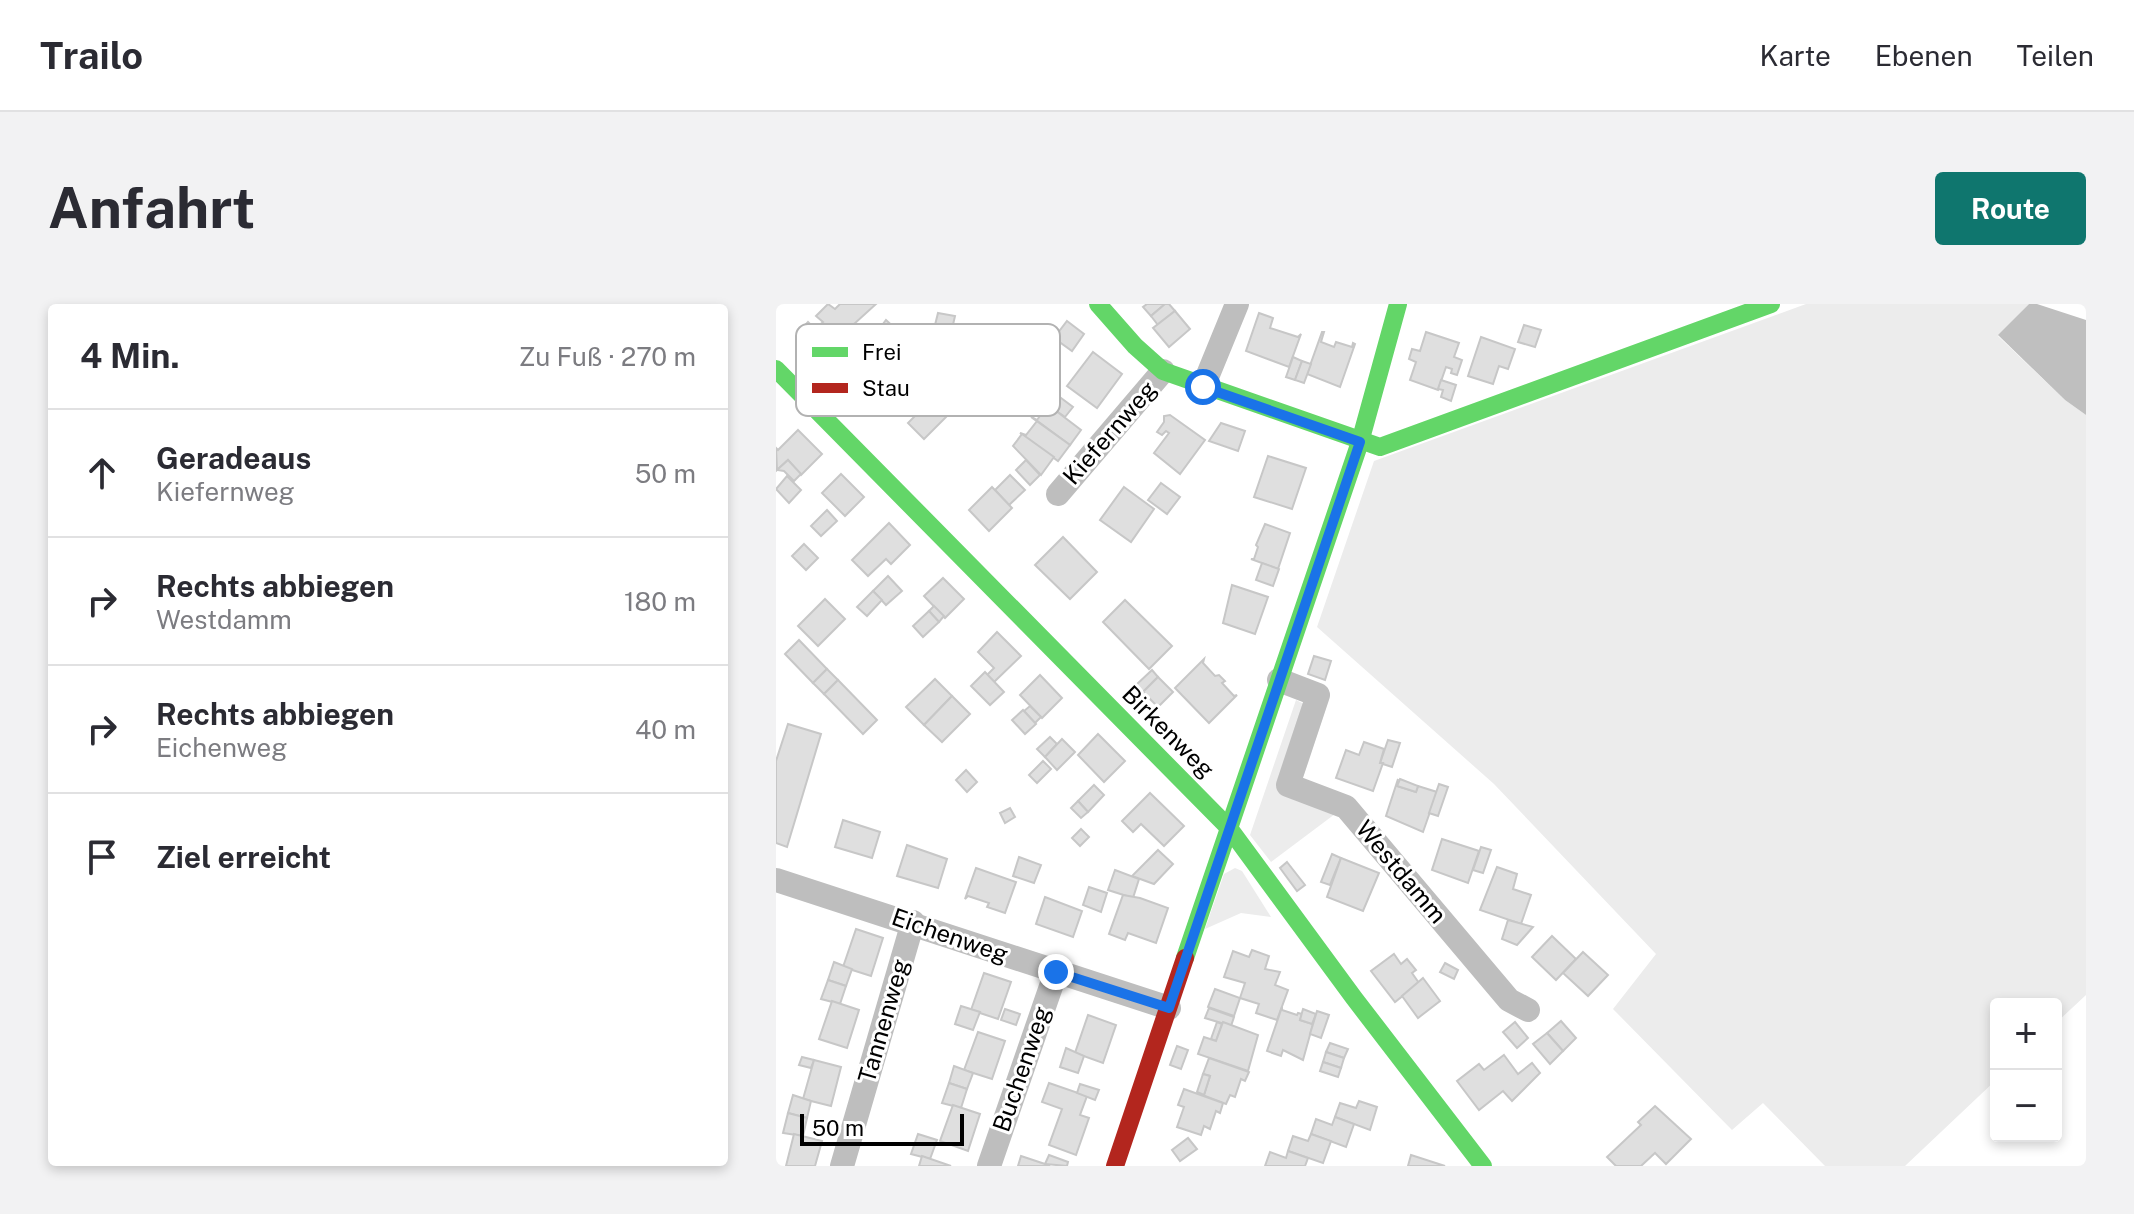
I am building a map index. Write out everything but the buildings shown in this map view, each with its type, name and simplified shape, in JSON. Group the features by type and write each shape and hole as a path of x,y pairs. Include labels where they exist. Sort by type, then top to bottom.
{"street":[{"name":"Kiefernweg","path":"1098,304 1135,346 1163,371 1360,442"},
{"path":"1203,387 1237,304"},
{"path":"1360,442 1380,447 1771,304"},
{"path":"1115,1166 1360,442 1399,310"},
{"name":"Birkenweg","path":"776,369 796,389"},
{"name":"Kiefernweg","path":"1058,494 1163,371"},
{"name":"Birkenweg","path":"822,416 1229,828 1483,1166"},
{"name":"Westdamm","path":"1279,680 1318,695 1288,785 1346,807 1509,1000 1528,1010"},
{"name":"Eichenweg","path":"777,885 913,922 1169,1008"},
{"name":"Tannenweg","path":"842,1166 913,922"},
{"name":"Buchenweg","path":"989,1166 1056,972"}],"shaded area":[{"path":"1806,304 2029,304 1998,336 2065,400 2086,415 2086,995 2062,1017 2062,998 1990,998 1990,1086 1905,1166 1825,1166 1763,1103 1732,1130 1613,1009 1656,954 1494,784 1317,627 1374,461"},
{"path":"2029,304 2086,320 2086,415 2065,400 1998,335"},
{"path":"1296,700 1306,705 1278,788 1335,814 1271,862 1250,835"},
{"path":"1235,868 1242,871 1271,917 1241,913 1205,929 1224,874"}],"traffic: fast":[{"path":"1098,304 1135,346 1163,371 1380,447 1771,304"},
{"path":"1185,958 1360,442 1398,304"},
{"path":"776,369 796,389"},
{"path":"822,416 1229,828 1483,1166"}],"traffic: jam":[{"path":"1115,1166 1185,958"}],"route":[{"path":"1056,972 1169,1008 1360,442 1203,387"}]}
